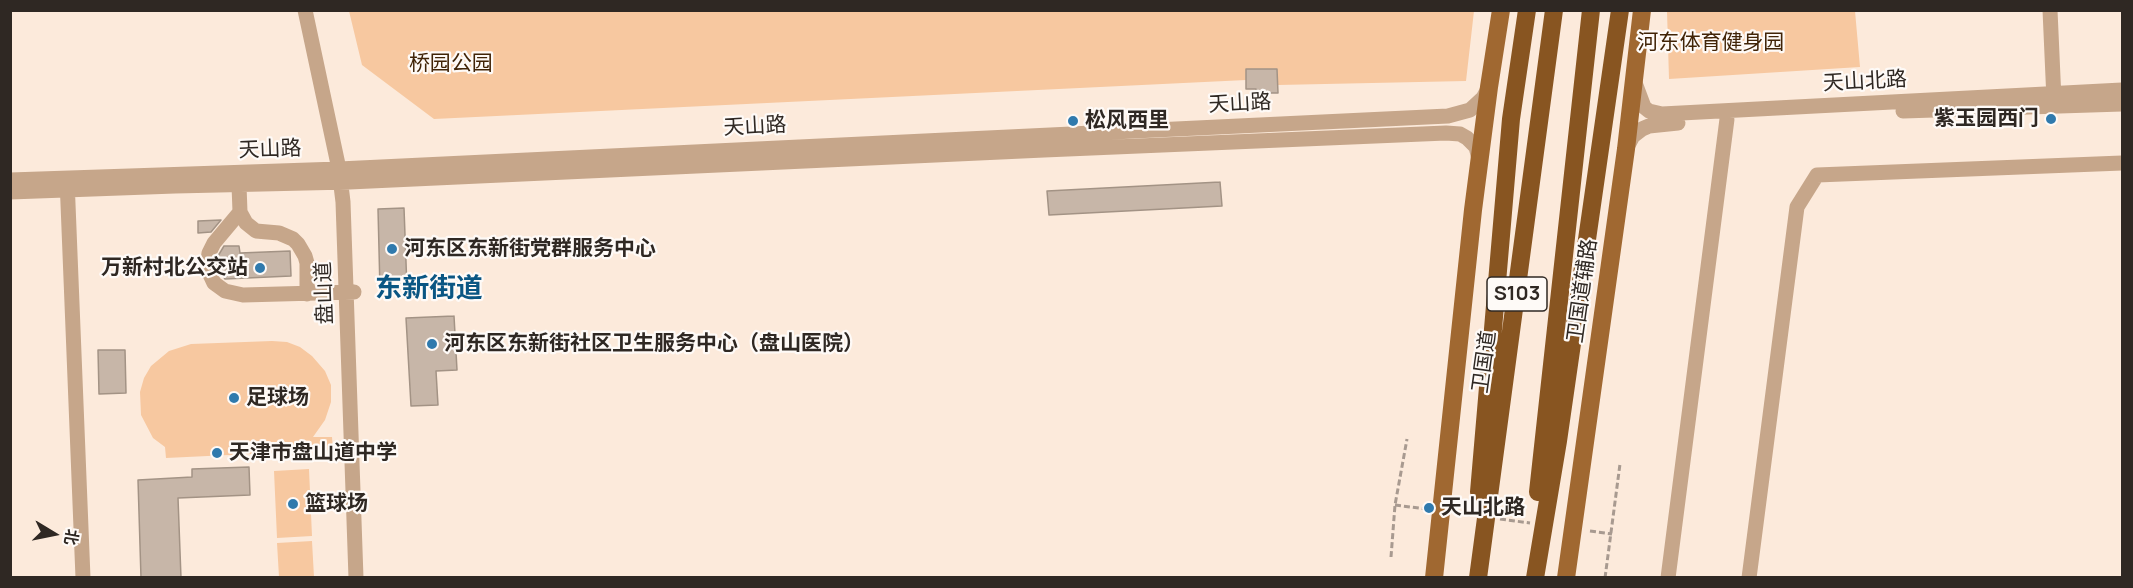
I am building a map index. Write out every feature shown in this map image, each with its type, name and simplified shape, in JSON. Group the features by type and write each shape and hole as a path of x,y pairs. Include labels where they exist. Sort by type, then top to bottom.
{"highway":[{"path":"1473,578 1511,119 1527,10"},
{"name":"卫国道","path":"1478,578 1554,10"},
{"name":"S103","path":"1528,578 1591,10"},
{"path":"1534,578 1558,441 1620,10"}],"main road":[{"path":"1434,578 1479,162 1501,10"},
{"name":"卫国道辅路","path":"1566,578 1626,149 1642,10"}],"street":[{"name":"盘山道","path":"305,10 344,176"},
{"name":"盘山道","path":"315,10 344,176 365,578"},
{"path":"2050,10 2054,99"},
{"name":"天山北路","path":"1633,76 1644,107 1649,111 1662,114 2054,99 2122,104"},
{"name":"天山路","path":"10,180 239,185 344,176 1448,116 1470,111 1483,98 1489,87"},
{"name":"天山北路","path":"1626,149 1637,132 1648,126 2054,99 2122,90"},
{"path":"1668,578 1727,119"},
{"name":"天山路","path":"10,192 67,183 344,176 1446,133 1460,134 1473,142 1479,162"},
{"path":"1749,578 1797,207 1817,175 2122,163"},
{"path":"67,183 83,578"},
{"path":"239,185 240,212 246,223 256,231 279,233 293,239 298,244 307,263 307,294"},
{"path":"240,212 214,243 209,253 207,268 213,283 225,291 243,295 350,292"},
{"name":"盘山道","path":"350,292 356,578"}],"path":[{"path":"1391,557 1395,505 1407,439"},
{"path":"1605,578 1620,464"}],"green space":[{"name":"桥园公园","path":"349,11 1474,11 1466,81 1278,85 1277,69 1247,69 1246,80 434,119 362,65"},
{"name":"河东体育健身园","path":"1667,11 1855,11 1860,67 1669,79"},
{"path":"287,342 300,347 312,356 325,371 331,385 331,402 325,420 313,437 332,437 333,450 166,458 165,447 153,438 141,415 140,392 151,366 169,351 191,344"},
{"name":"篮球场","path":"309,469 312,536 277,538 274,471"},
{"name":"篮球场","path":"312,541 314,577 279,577 277,543"}],"building":[{"path":"1246,69 1277,69 1278,93 1256,93 1256,89 1246,89"},
{"path":"1220,182 1222,206 1049,215 1047,191"},
{"name":"河东区东新街党群服务中心","path":"404,208 407,289 380,290 378,209"},
{"path":"221,220 211,232 198,233 198,221"},
{"path":"224,246 239,246 240,253 290,251 291,276 225,279 217,266 218,256"},
{"name":"河东区东新街社区卫生服务中心（盘山医院）","path":"454,316 457,370 436,371 438,405 411,406 406,318"},
{"path":"98,350 125,350 126,393 99,394"},
{"path":"249,467 250,495 178,498 181,578 141,578 138,480 192,477 192,469"}],"place":[{"name":"紫玉园西门","path":"2051,119"},
{"name":"松风西里","path":"1073,121"},
{"name":"河东区东新街党群服务中心","path":"392,249"},
{"name":"万新村北公交站","path":"260,268"},
{"name":"河东区东新街社区卫生服务中心（盘山医院）","path":"432,344"},
{"name":"足球场","path":"234,398"},
{"name":"天津市盘山道中学","path":"217,453"},
{"name":"篮球场","path":"293,504"},
{"name":"天山北路","path":"1429,508"}],"district":[{"name":"东新街道","path":"429,289"}]}
